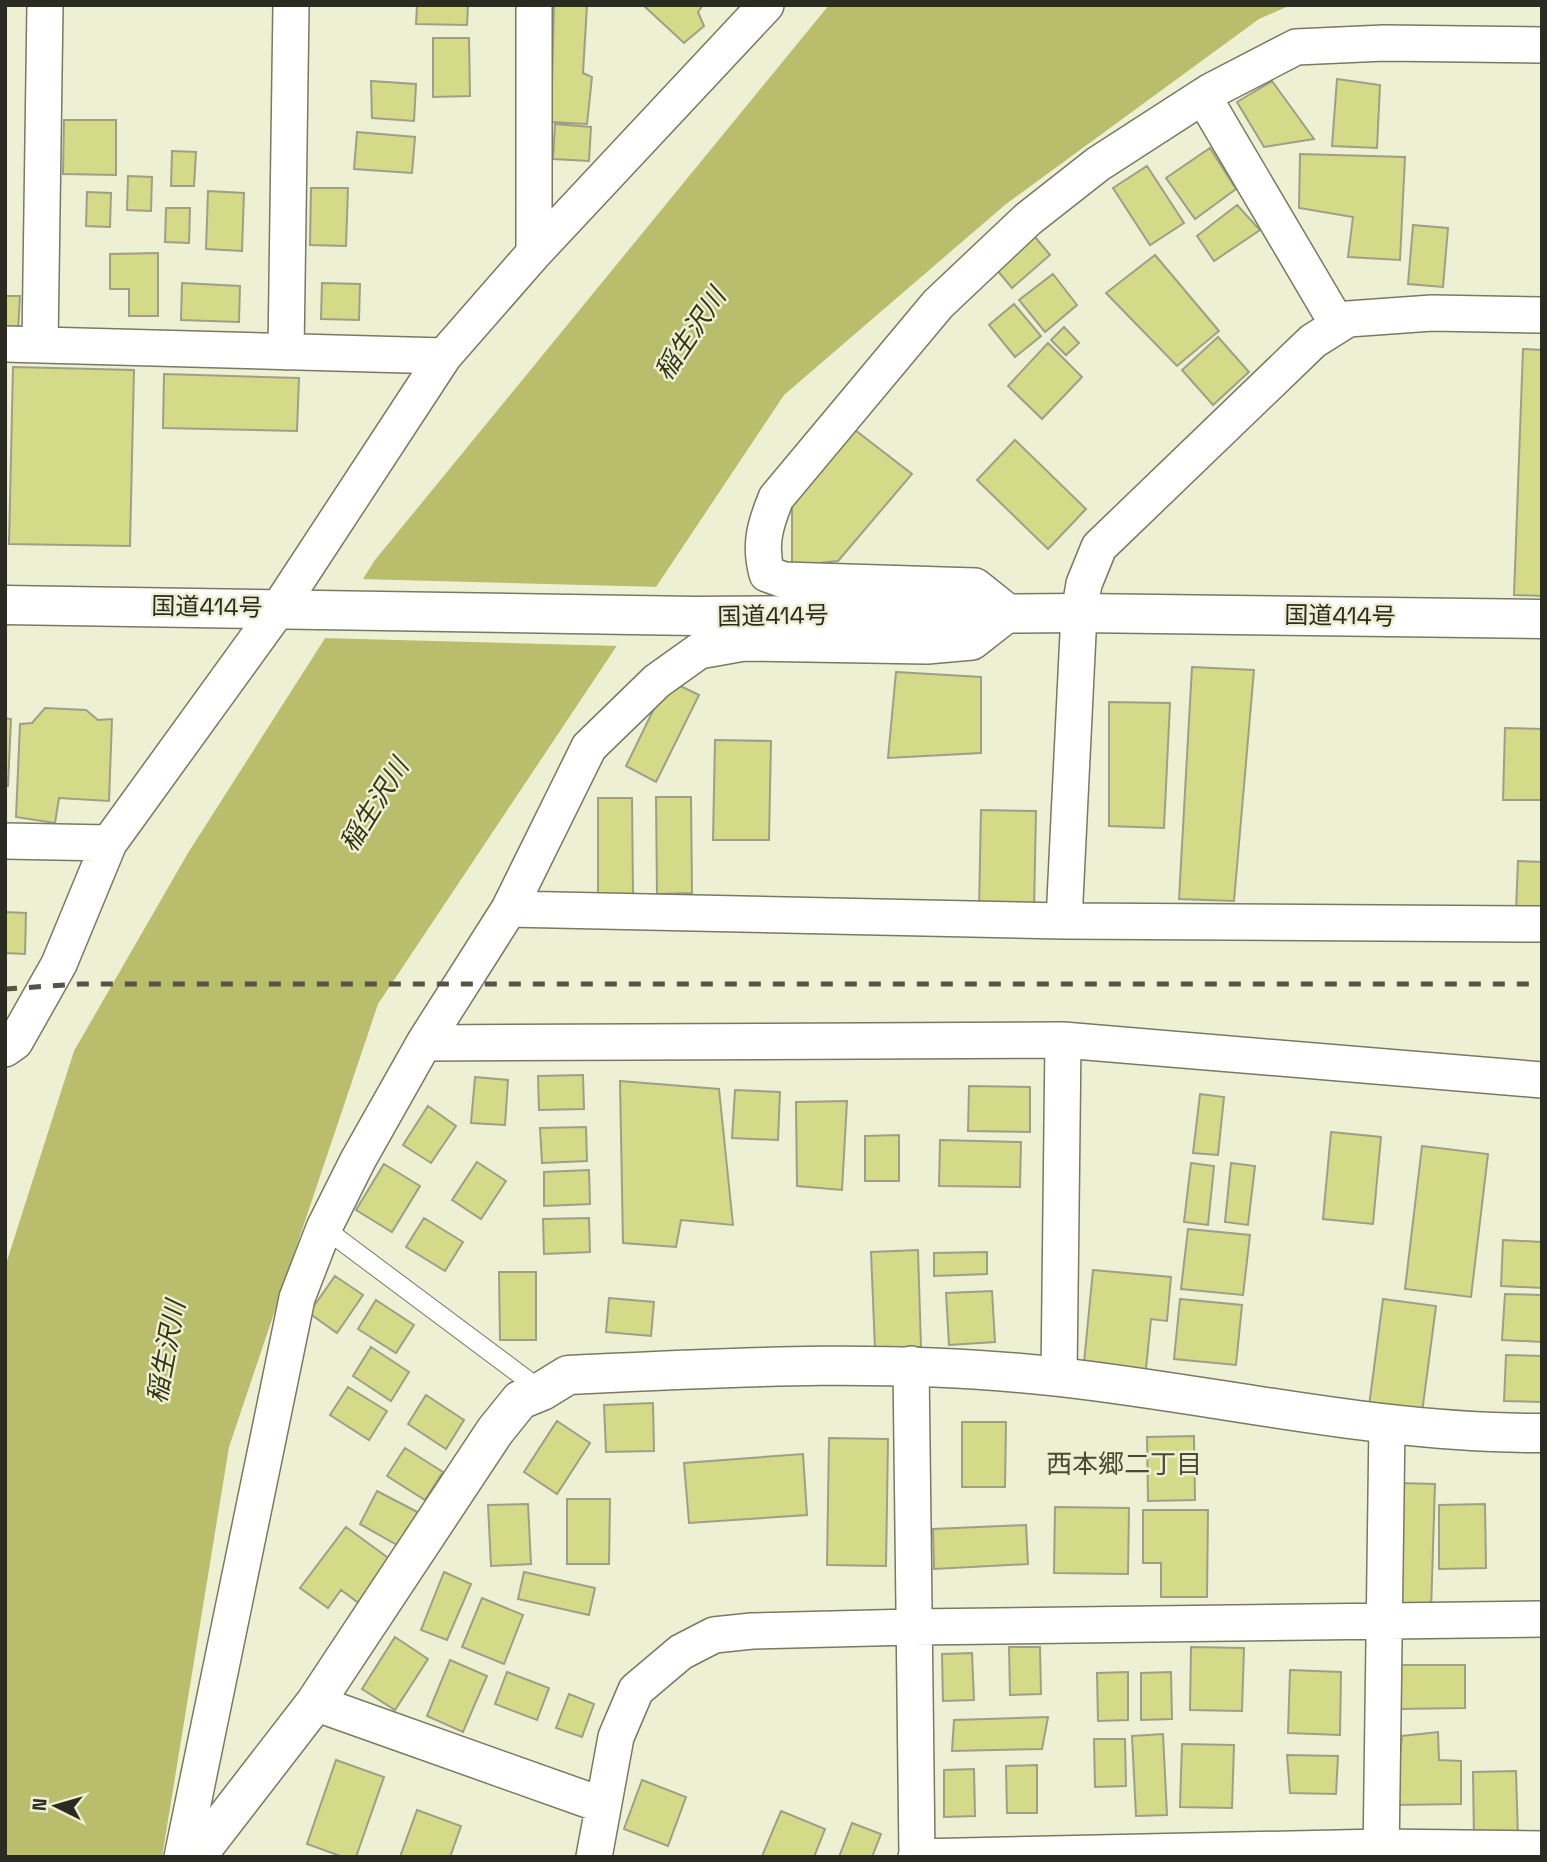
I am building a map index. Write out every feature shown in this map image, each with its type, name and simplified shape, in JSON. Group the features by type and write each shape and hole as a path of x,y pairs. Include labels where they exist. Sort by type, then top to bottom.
{"main road":[{"name":"国道414号","path":"5,605 655,615 1079,612 1542,619"},
{"path":"196,1857 315,1703 495,1431 520,1400 542,1391 568,1375 911,1364 1059,1377 1387,1424 1497,1433 1542,1433"}],"street":[{"path":"40,345 45,5"},
{"path":"286,352 290,5"},
{"path":"534,5 534,253"},
{"path":"5,1049 15,1042 59,964 109,843 297,608 444,356 534,253 766,5"},
{"path":"182,1857 297,1298 324,1228 424,1043 509,909 589,747 657,681 699,650 744,643 927,646 972,642 1009,613 975,586 784,580 767,574 762,555 764,528 776,498 938,304 1028,219 1098,164 1257,64 1296,47 1384,43 1542,45"},
{"path":"1203,96 1338,325"},
{"path":"1064,921 1079,612 1084,583 1099,547 1313,341 1348,319 1432,313 1542,315"},
{"path":"5,344 444,356"},
{"path":"5,841 109,843"},
{"path":"509,909 1064,921 1542,924"},
{"path":"424,1043 1063,1040 1542,1080"},
{"path":"1059,1377 1063,1040"},
{"path":"911,1364 917,1856 1542,1849"},
{"path":"1381,1852 1387,1424"},
{"path":"594,1857 616,1737 636,1690 681,1652 714,1635 752,1631 913,1627 1542,1619"},
{"path":"315,1703 602,1805"}],"lane":[{"path":"324,1228 542,1391"}],"water":[{"name":"稲生沢川","path":"829,5 1291,5 1259,19 1006,204 784,395 378,1004 229,1447 162,1857 5,1857 5,1267 74,1051 188,853 375,560"}],"pier":[{"path":"359,579 660,587 621,646 321,638"}],"building":[{"path":"417,5 468,5 467,25 416,24"},
{"path":"554,5 587,5 583,73 592,77 587,124 551,122"},
{"path":"643,5 703,5 698,12 704,26 684,43"},
{"path":"433,38 469,38 470,96 433,97"},
{"path":"1337,79 1380,85 1377,148 1332,146"},
{"path":"371,81 416,84 414,121 372,118"},
{"path":"1272,81 1314,139 1264,147 1237,102"},
{"path":"64,120 116,120 116,175 63,174"},
{"path":"555,124 591,127 589,161 553,159"},
{"path":"357,132 415,137 412,173 354,169"},
{"path":"1210,148 1236,189 1195,219 1166,178"},
{"path":"172,151 196,152 194,186 171,186"},
{"path":"1300,154 1405,157 1400,260 1348,257 1353,217 1299,208"},
{"path":"1147,166 1184,223 1150,245 1113,188"},
{"path":"128,176 152,177 151,211 127,210"},
{"path":"311,188 348,188 346,246 310,245"},
{"path":"208,191 244,193 242,251 206,249"},
{"path":"87,192 111,193 110,227 86,226"},
{"path":"1237,205 1260,230 1214,261 1197,236"},
{"path":"166,208 190,208 189,243 165,242"},
{"path":"1413,225 1448,228 1443,287 1408,284"},
{"path":"1035,237 1050,255 1012,288 997,270"},
{"path":"158,253 158,316 129,316 129,289 110,289 110,254"},
{"path":"1155,255 1219,331 1177,366 1106,293"},
{"path":"1053,274 1077,305 1045,332 1019,300"},
{"path":"182,283 240,286 239,322 181,320"},
{"path":"322,283 360,284 359,320 321,319"},
{"path":"5,296 20,296 18,331 5,330"},
{"path":"1014,304 1041,336 1015,357 989,325"},
{"path":"1064,327 1079,343 1066,355 1051,340"},
{"path":"1218,337 1249,372 1213,405 1182,370"},
{"path":"1048,343 1082,377 1042,419 1008,386"},
{"path":"1523,349 1542,350 1542,596 1514,595"},
{"path":"13,367 134,370 130,546 9,544"},
{"path":"164,374 299,378 297,431 163,428"},
{"path":"855,430 912,474 838,561 792,566 792,506"},
{"path":"1015,440 1086,509 1048,549 977,480"},
{"path":"1192,667 1254,670 1234,901 1179,899"},
{"path":"896,672 981,677 981,753 888,758"},
{"path":"668,680 699,695 656,782 626,766"},
{"path":"1109,702 1170,703 1164,828 1109,826"},
{"path":"45,708 86,710 98,720 112,719 109,801 59,798 55,823 16,817 20,724 32,723"},
{"path":"5,718 11,719 8,786 5,786"},
{"path":"1505,728 1542,729 1542,800 1503,800"},
{"path":"715,740 771,741 769,840 713,840"},
{"path":"656,797 691,797 692,893 657,894"},
{"path":"598,798 632,798 633,894 598,894"},
{"path":"981,810 1036,811 1034,911 979,909"},
{"path":"1518,861 1542,862 1542,912 1516,911"},
{"path":"5,912 26,913 25,954 5,953"},
{"path":"583,1075 584,1109 539,1110 538,1076"},
{"path":"475,1077 508,1080 505,1125 471,1123"},
{"path":"620,1081 719,1089 733,1225 681,1220 676,1247 623,1243"},
{"path":"969,1086 1030,1087 1030,1132 968,1131"},
{"path":"735,1090 780,1092 778,1140 732,1138"},
{"path":"1200,1094 1224,1097 1218,1155 1193,1153"},
{"path":"847,1101 842,1190 797,1186 796,1102"},
{"path":"428,1106 456,1126 431,1163 403,1145"},
{"path":"586,1127 587,1161 542,1163 540,1128"},
{"path":"1331,1132 1381,1137 1373,1224 1323,1219"},
{"path":"899,1135 899,1181 865,1181 865,1136"},
{"path":"940,1140 1021,1142 1020,1187 939,1186"},
{"path":"1422,1146 1488,1154 1471,1297 1405,1289"},
{"path":"477,1162 506,1181 481,1219 452,1200"},
{"path":"1191,1163 1214,1166 1208,1225 1184,1222"},
{"path":"1231,1163 1255,1166 1248,1225 1225,1222"},
{"path":"384,1164 420,1186 392,1232 356,1210"},
{"path":"589,1170 590,1204 544,1206 544,1172"},
{"path":"424,1218 463,1242 445,1271 406,1247"},
{"path":"589,1218 590,1252 544,1254 543,1219"},
{"path":"1188,1229 1250,1235 1243,1295 1181,1289"},
{"path":"1503,1240 1542,1242 1542,1288 1501,1286"},
{"path":"918,1250 921,1347 875,1349 871,1252"},
{"path":"987,1252 987,1274 934,1276 934,1253"},
{"path":"1093,1270 1171,1277 1167,1321 1151,1319 1145,1379 1083,1373"},
{"path":"499,1272 536,1272 536,1340 500,1340"},
{"path":"335,1276 363,1295 337,1333 309,1313"},
{"path":"992,1291 995,1342 949,1345 946,1293"},
{"path":"1505,1294 1542,1295 1542,1342 1502,1340"},
{"path":"609,1298 654,1302 651,1336 606,1332"},
{"path":"1180,1299 1242,1305 1236,1365 1174,1359"},
{"path":"1383,1299 1436,1306 1422,1413 1369,1406"},
{"path":"376,1300 414,1325 396,1353 358,1329"},
{"path":"371,1347 409,1372 391,1401 353,1376"},
{"path":"1506,1355 1542,1356 1542,1402 1504,1401"},
{"path":"348,1387 387,1411 369,1440 330,1415"},
{"path":"426,1395 464,1420 446,1449 408,1424"},
{"path":"653,1403 654,1451 606,1452 604,1405"},
{"path":"557,1421 590,1443 557,1494 524,1472"},
{"path":"962,1422 1006,1422 1005,1487 962,1487"},
{"path":"1194,1436 1195,1500 1148,1501 1147,1437"},
{"path":"829,1438 888,1439 886,1566 827,1565"},
{"path":"405,1448 443,1472 425,1500 387,1476"},
{"path":"803,1454 807,1515 689,1523 684,1463"},
{"path":"1400,1483 1435,1484 1431,1612 1396,1611"},
{"path":"377,1491 425,1516 404,1549 360,1524"},
{"path":"567,1499 610,1499 609,1564 567,1564"},
{"path":"528,1504 531,1564 491,1566 488,1505"},
{"path":"1485,1504 1486,1568 1439,1569 1439,1505"},
{"path":"1055,1507 1129,1508 1128,1574 1054,1573"},
{"path":"1143,1510 1208,1510 1207,1597 1161,1597 1161,1563 1143,1563"},
{"path":"1026,1525 1028,1564 934,1569 933,1529"},
{"path":"346,1527 391,1560 360,1604 341,1590 328,1608 300,1588"},
{"path":"444,1572 471,1584 447,1640 421,1630"},
{"path":"524,1572 595,1588 589,1615 518,1599"},
{"path":"482,1598 523,1615 504,1664 462,1647"},
{"path":"395,1637 428,1659 395,1710 362,1689"},
{"path":"1009,1647 1040,1647 1041,1694 1010,1695"},
{"path":"1191,1647 1244,1648 1242,1711 1190,1710"},
{"path":"972,1653 974,1700 943,1701 942,1654"},
{"path":"450,1660 487,1676 463,1732 427,1716"},
{"path":"1398,1665 1465,1665 1465,1708 1398,1709"},
{"path":"1290,1670 1341,1672 1340,1735 1288,1733"},
{"path":"507,1672 549,1688 537,1720 495,1704"},
{"path":"1128,1672 1128,1720 1098,1721 1097,1673"},
{"path":"1171,1672 1172,1719 1141,1720 1141,1673"},
{"path":"569,1694 594,1704 582,1737 556,1728"},
{"path":"1048,1717 1042,1749 952,1751 954,1720"},
{"path":"1438,1732 1439,1760 1461,1761 1461,1804 1394,1805 1402,1736"},
{"path":"1163,1734 1167,1815 1136,1816 1132,1736"},
{"path":"1094,1739 1125,1739 1126,1786 1095,1787"},
{"path":"1182,1744 1234,1745 1232,1808 1180,1807"},
{"path":"1287,1755 1338,1756 1336,1794 1290,1793"},
{"path":"336,1760 384,1777 356,1857 343,1857 307,1844"},
{"path":"1037,1765 1037,1813 1007,1813 1006,1766"},
{"path":"974,1769 975,1816 944,1817 944,1770"},
{"path":"1516,1771 1518,1839 1474,1840 1473,1772"},
{"path":"642,1780 686,1797 668,1846 624,1829"},
{"path":"417,1810 461,1826 450,1857 400,1857"},
{"path":"781,1811 825,1829 814,1857 762,1856"},
{"path":"852,1823 881,1834 872,1857 839,1857"}],"railway":[{"path":"5,989 80,984 1542,984"}],"district":[{"name":"西本郷二丁目","path":"1124,1464"}]}
